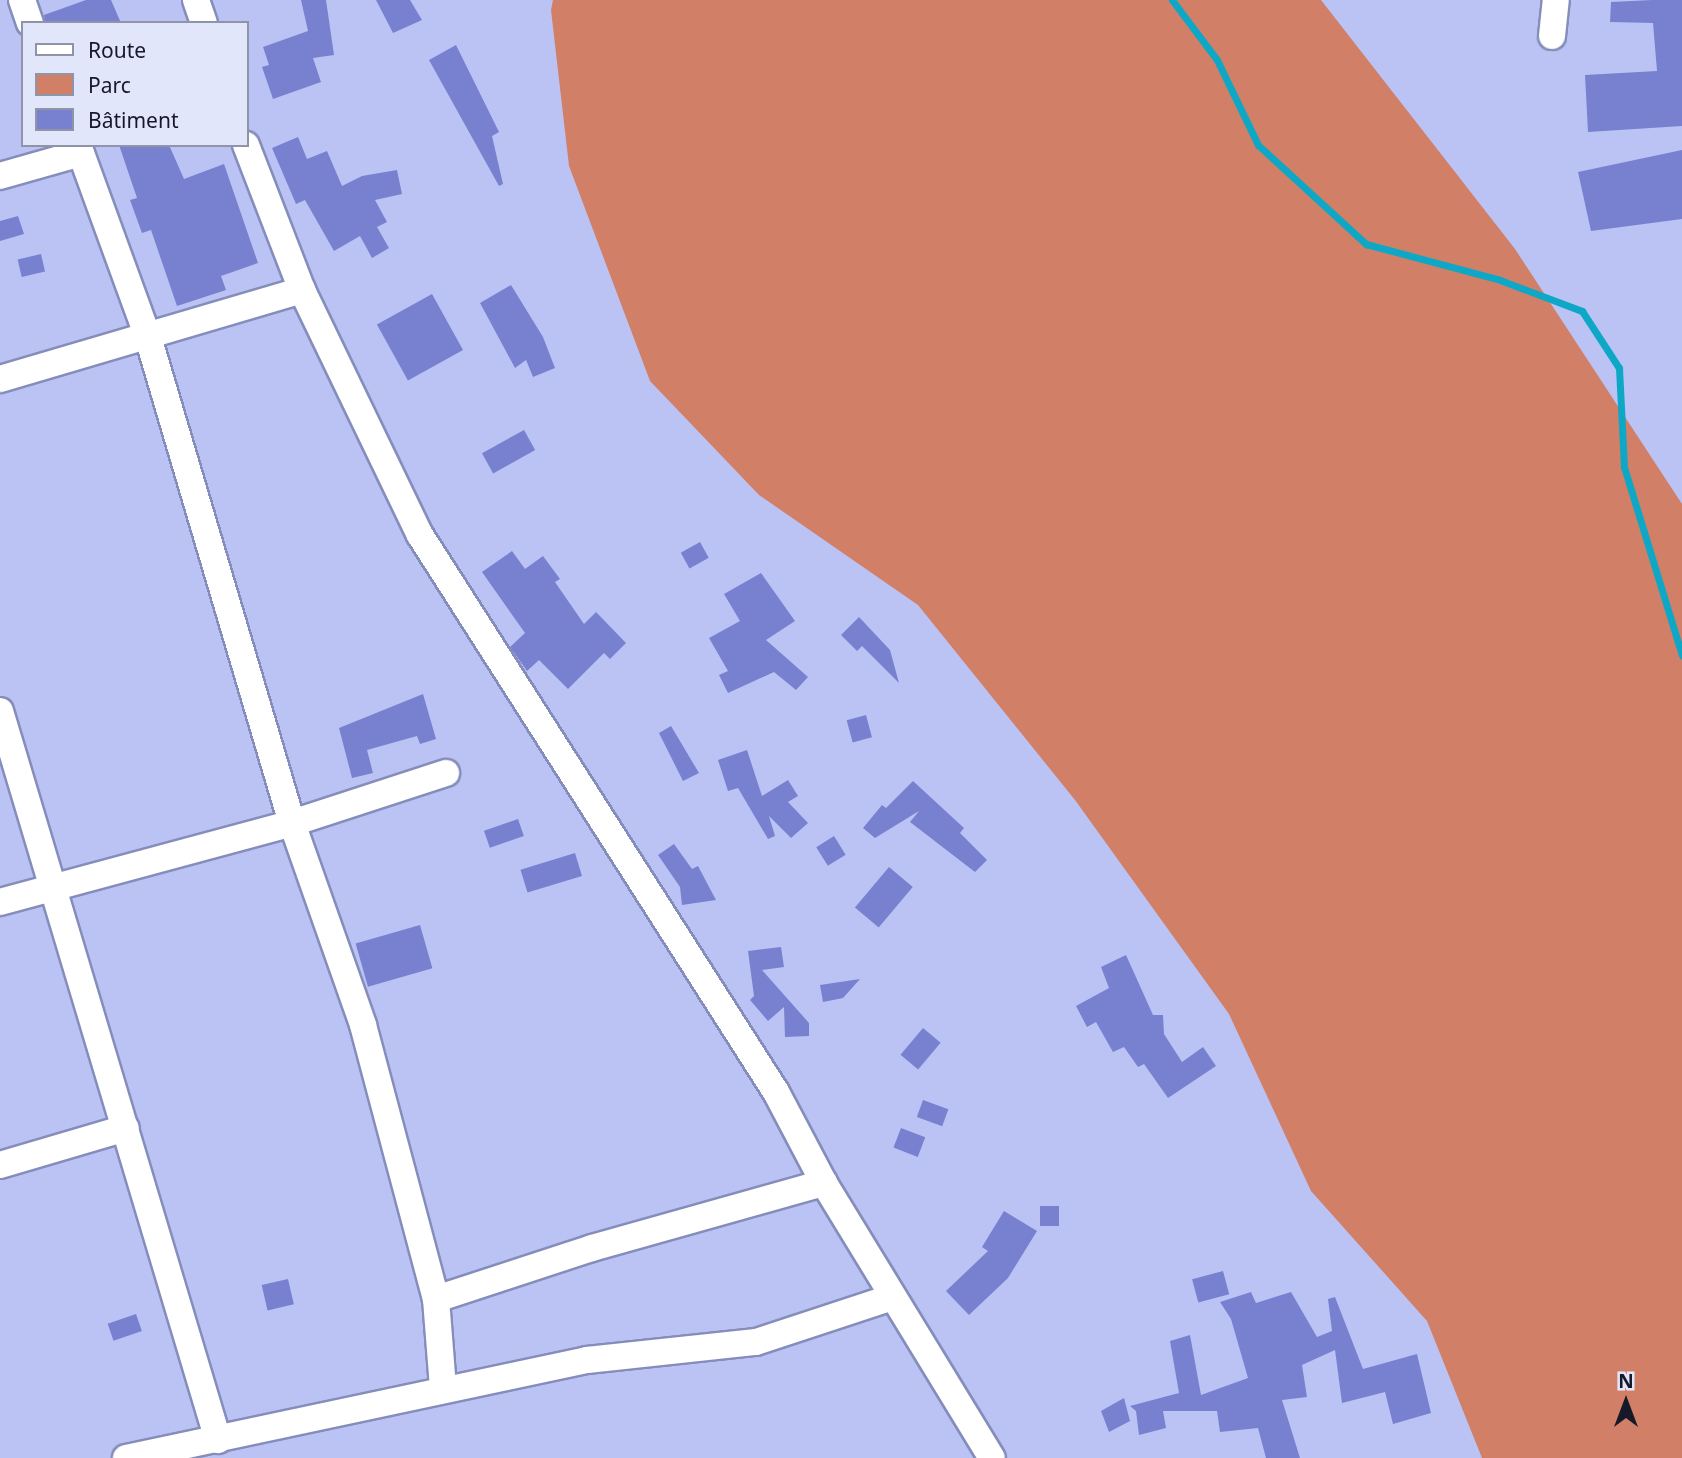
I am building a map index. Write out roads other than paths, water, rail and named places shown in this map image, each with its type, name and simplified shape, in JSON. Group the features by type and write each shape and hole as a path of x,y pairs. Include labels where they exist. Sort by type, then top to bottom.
{"street":[{"path":"196,0 203,21"},
{"path":"1552,36 1556,0"},
{"path":"247,147 302,290 420,535 769,1080 824,1183 992,1458"},
{"path":"0,176 80,149 148,337 292,824 363,1026 436,1299 443,1387"},
{"path":"0,379 302,290"},
{"path":"0,711 50,887 126,1128 218,1440"},
{"path":"0,902 292,824 446,773"},
{"path":"0,1165 126,1128"},
{"path":"436,1299 592,1248 824,1183"},
{"path":"126,1458 218,1440 443,1387 587,1360 756,1342 893,1297"}],"waterway":[{"path":"1172,0 1217,60 1258,145 1366,244 1500,280 1582,311 1619,368 1624,467 1682,655"}]}
